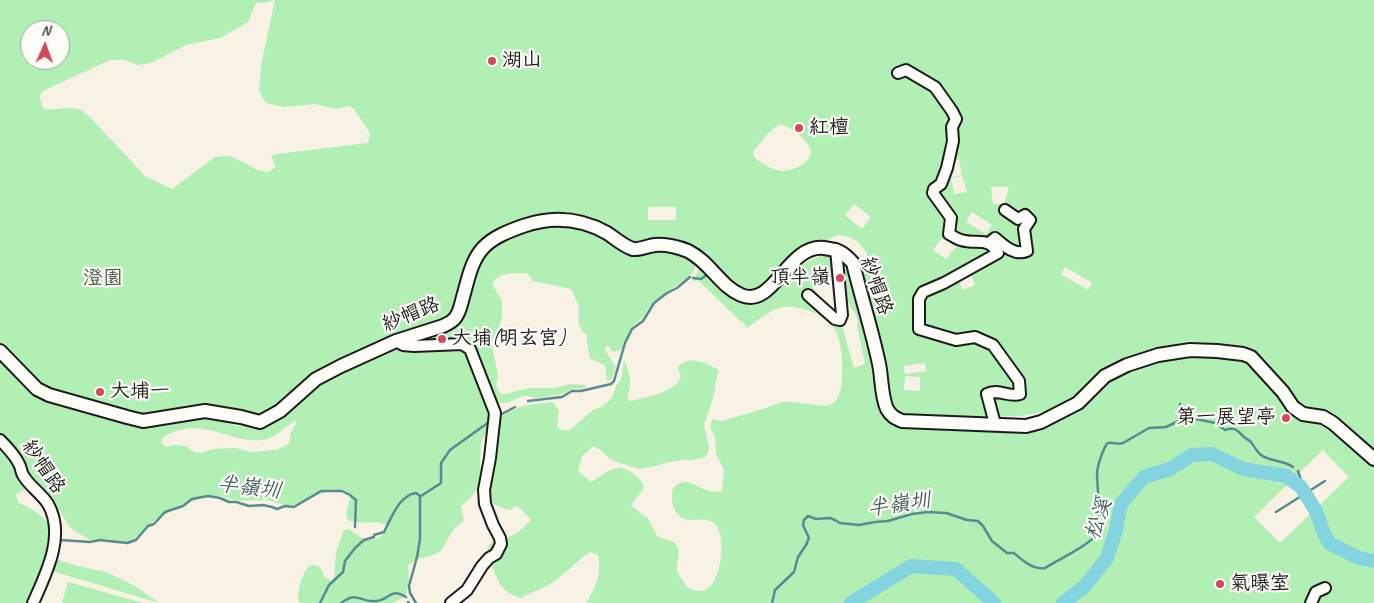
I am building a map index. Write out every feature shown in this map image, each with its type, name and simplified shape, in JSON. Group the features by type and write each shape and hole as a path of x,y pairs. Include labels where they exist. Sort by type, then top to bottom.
{"street":[{"path":"898,73 906,70 935,86 956,119 952,127 953,141 947,168 941,184 934,188 933,193 951,218 949,234 961,240 989,243 998,253 944,283 923,292 919,299 919,329 956,340 975,337 993,345 1019,381 1020,394 1016,396 992,391 987,394 995,424"},
{"path":"989,243 995,238 1016,252 1027,251 1024,229 1030,220 1024,215 1018,219 1005,210"},
{"name":"紗帽路","path":"0,351 37,389 49,395 127,417 142,421 205,412 241,417 260,422 280,412 316,379 396,341 451,322 460,310 475,260 483,248 491,241 523,226 552,219 581,222 595,226 632,248 640,249 656,245 673,246 688,251 703,260 737,293 746,296 757,296 764,292 800,254 816,247 836,249 845,254 853,263 879,364 887,409 893,417 902,421 1026,426 1041,422 1078,402 1105,376 1127,365 1158,355 1190,350 1217,351 1243,354 1251,357 1283,392 1293,406 1303,414 1323,417 1333,423 1374,459"},
{"path":"808,295 835,319 840,320 842,315 836,249"},
{"path":"396,341 403,345 414,346 462,344 470,349 496,413 484,490 485,504 501,544 496,554 489,558 482,566 467,590 451,603"},
{"name":"紗帽路","path":"0,440 19,464 23,475 48,504 53,518 55,541 52,556 33,603"},
{"path":"1311,603 1316,592 1325,588"}],"green space":[{"name":"澄園","path":"0,0 275,0 1374,0 1374,455 1328,414 1315,409 1302,409 1252,351 1186,341 1130,359 1076,398 1047,411 1022,416 921,418 904,413 896,408 889,396 861,281 860,263 867,258 867,253 857,241 846,236 837,235 798,251 757,292 741,292 706,258 633,245 578,219 496,234 456,306 446,320 289,395 268,411 259,415 143,418 51,394 0,349","holes":["275,0 261,65 259,91 266,103 284,107 315,104 336,109 349,106 354,109 370,133 368,143 276,154 271,156 276,167 268,172 257,170 230,156 215,157 172,189 145,176 88,115 73,108 44,109 40,99 43,91 110,60 124,60 138,65 151,63 186,45 220,38 248,22 256,3","781,124 793,130 801,137 808,144 811,153 802,165 779,171 757,160 753,154 771,130","959,159 962,175 947,178 951,162","962,176 967,192 954,194 951,178","991,187 1009,187 1004,204 993,204","854,204 871,217 862,229 845,215","648,207 676,207 676,220 648,220","972,212 992,225 986,234 966,222","942,238 956,247 946,259 933,250","1065,267 1092,283 1088,290 1061,274","971,275 975,285 962,290 959,280","925,363 926,371 905,374 904,366","905,376 920,377 920,391 904,390"]},
{"path":"572,224 652,249 680,251 698,262 693,272 687,278 653,302 642,318 633,326 621,350 613,352 606,346 605,350 616,367 611,380 607,381 605,365 590,359 587,335 579,325 578,305 571,289 533,281 527,273 503,275 492,284 502,301 502,316 492,346 498,375 496,385 501,395 529,388 554,388 571,384 586,385 585,388 572,389 562,394 544,397 523,396 509,402 498,402 473,348 417,342 419,339 447,330 476,266 493,244 534,227"},
{"path":"831,252 852,262 851,281 868,335 888,419 1024,431 1107,380 1137,364 1210,353 1246,361 1272,384 1297,418 1328,424 1374,463 1374,603 586,603 599,574 598,555 590,552 547,586 521,598 512,595 506,590 497,579 487,549 493,540 506,538 514,534 531,520 516,506 510,510 496,505 489,497 497,420 519,407 552,402 559,410 557,427 563,430 570,430 593,410 603,406 612,398 622,375 624,359 630,378 627,398 630,401 658,394 672,387 680,378 678,367 688,361 698,361 719,370 704,425 709,447 705,457 669,462 640,469 613,461 594,446 582,456 578,471 591,482 608,471 618,468 623,468 635,475 642,482 644,488 631,505 647,517 658,537 674,542 677,546 679,554 677,571 686,586 694,590 703,591 710,587 719,569 721,557 718,528 708,520 680,517 675,511 672,490 679,483 687,482 710,491 722,491 724,470 716,453 715,436 710,428 712,419 722,421 784,402 829,405 837,398 840,390 842,360 837,334 828,321 820,316 795,307 779,308 746,328 744,323 698,280 693,282 702,262 746,301 819,256","holes":["831,277 857,317 857,326 865,364 854,368 841,322 813,288 816,282","1323,450 1349,477 1280,543 1254,517"]},
{"path":"391,347 448,348 466,351 491,411 489,429 481,441 480,466 484,470 482,480 469,499 461,506 464,520 454,529 440,552 420,558 408,565 409,580 406,596 393,603 299,603 301,580 307,569 311,566 315,565 321,568 326,578 332,580 334,578 336,552 344,530 349,529 363,538 372,540 380,537 389,526 379,523 353,522 348,520 346,513 350,498 348,492 331,490 298,505 285,505 267,500 239,501 220,496 203,496 181,505 154,521 130,544 108,539 90,540 69,527 56,504 26,470 24,485 26,489 16,494 18,502 35,511 48,522 50,533 48,548 56,559 106,572 135,586 159,603 52,571 41,603 0,603 0,354 35,390 143,423 195,417 214,418 237,426 262,425 314,386","holes":["295,420 296,424 291,432 289,444 276,450 251,452 235,448 213,449 201,453 194,452 185,446 175,445 166,447 161,443 166,435 184,429 196,428 251,440 263,440 275,435"]},
{"path":"68,582 143,603 62,603"}],"waterway":[{"path":"693,278 701,279 708,274"},
{"path":"528,401 562,397 572,391 581,391 611,384 614,381 625,343 632,329 643,321 654,303 690,277"},
{"path":"1180,404 1183,419"},
{"path":"500,415 515,407"},
{"name":"半嶺圳","path":"772,603 775,590 794,572 798,557 809,538 803,525 804,520 808,516 816,519 830,518 840,523 859,525 888,521 912,514 928,512 946,513 967,520 978,521 992,541 1007,553 1014,553 1032,566 1045,568 1078,549 1094,537 1098,524 1097,472 1108,443 1121,444 1149,428 1166,427 1183,419 1196,419 1215,423 1225,430 1235,429 1251,442 1261,455 1293,467"},
{"path":"421,496 441,483 441,463 450,450 489,422"},
{"name":"松溪","path":"1063,603 1085,586 1107,558 1116,530 1121,504 1144,477 1170,469 1192,455 1212,454 1243,469 1286,476 1301,487 1316,511 1329,543 1359,558 1374,561"},
{"name":"半嶺圳","path":"1298,471 1301,487"},
{"path":"1276,512 1325,481"},
{"name":"半嶺圳","path":"60,540 90,542 100,540 127,543 136,540 148,526 154,524 165,512 183,506 192,499 208,496 249,506 263,505 277,509 285,506 294,507 321,491 342,491 356,500 355,527"},
{"name":"半嶺圳","path":"374,535 384,532 396,508 405,498 416,493 420,496 420,539 409,586 410,593 416,603"},
{"path":"320,603 329,585 343,572 345,561 355,548 364,540 374,537"},
{"name":"松溪","path":"851,603 911,566 956,569 994,603"},
{"path":"341,603 352,597 370,601 381,600 397,593 406,597"}],"place":[{"name":"湖山","path":"492,61"},
{"name":"紅檀","path":"799,128"},
{"name":"頂半嶺","path":"840,278"},
{"name":"大埔(明玄宮)","path":"442,339"},
{"name":"大埔一","path":"100,392"},
{"name":"第一展望亭","path":"1286,418"},
{"name":"氣曝室","path":"1220,584"}]}
